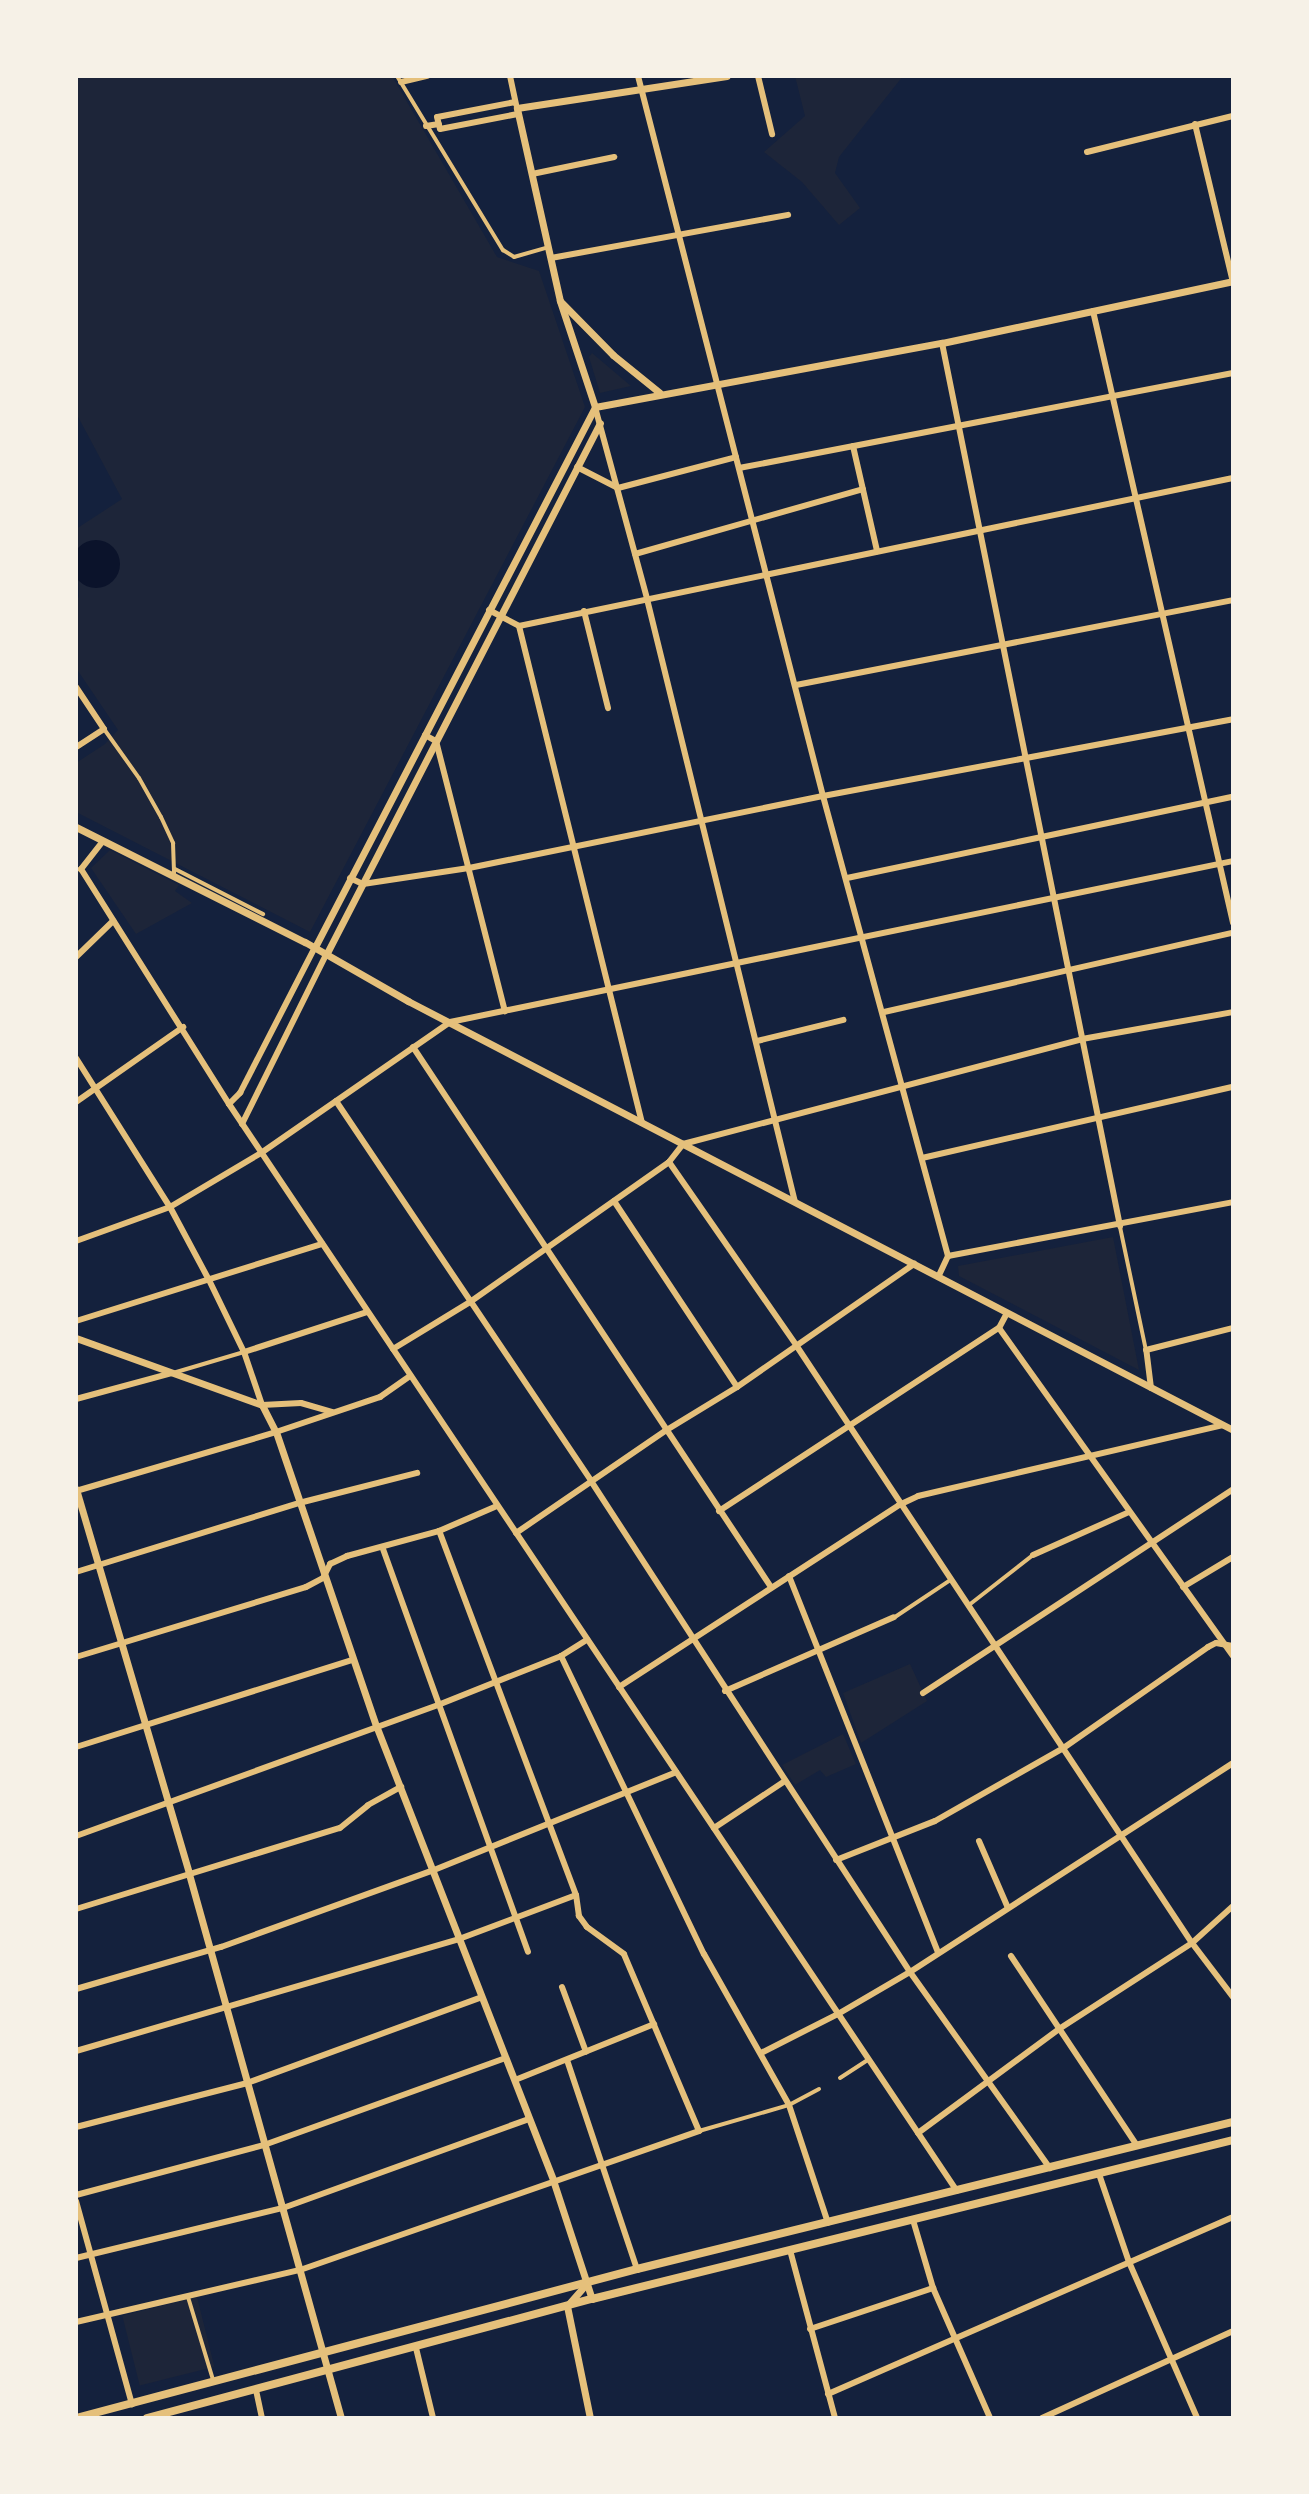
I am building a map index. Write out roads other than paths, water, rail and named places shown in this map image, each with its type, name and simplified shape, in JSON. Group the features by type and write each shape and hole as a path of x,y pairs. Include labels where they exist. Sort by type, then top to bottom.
{"main road":[{"path":"76,2418 324,2355 637,2269 1233,2122"},
{"path":"147,2418 592,2299 1233,2140"}],"street":[{"path":"427,76 399,79 503,250 514,257 548,247"},
{"path":"510,76 560,301 600,423 647,599 795,1202"},
{"path":"638,76 823,796 948,1256 938,1277"},
{"path":"517,108 440,129 437,117 727,76"},
{"path":"758,76 772,134"},
{"path":"1087,152 1233,116"},
{"path":"426,126 439,124"},
{"path":"595,407 716,382 942,343 1233,282 1195,124"},
{"path":"532,174 614,157"},
{"path":"551,258 788,215"},
{"path":"560,301 613,355 660,393"},
{"path":"1093,311 1233,923"},
{"path":"942,343 1146,1350 1151,1388"},
{"path":"739,468 1233,373"},
{"path":"229,1104 240,1093 595,407"},
{"path":"242,1124 600,423"},
{"path":"853,446 877,551"},
{"path":"577,467 618,488 736,457"},
{"path":"489,610 519,626 1233,478"},
{"path":"635,554 863,489"},
{"path":"796,685 1233,600"},
{"path":"584,611 608,708"},
{"path":"519,626 642,1123"},
{"path":"76,687 139,778 161,817 173,843 174,873"},
{"path":"350,878 363,884 469,868 823,796 1026,761 1233,719"},
{"path":"76,747 104,729"},
{"path":"425,735 436,741 505,1011"},
{"path":"847,878 1233,797"},
{"path":"76,827 263,914"},
{"path":"103,841 78,870 183,1027 261,1153 957,2191"},
{"path":"76,1241 170,1207 261,1153 450,1022 1233,861"},
{"path":"174,873 642,1123 1233,1430"},
{"path":"76,957 113,921"},
{"path":"884,1012 1233,933"},
{"path":"393,1349 470,1302 548,1248 669,1162 683,1144 1082,1039 1233,1012"},
{"path":"757,1041 843,1020"},
{"path":"76,1102 183,1027"},
{"path":"413,1047 771,1587"},
{"path":"76,1058 170,1207 244,1352 262,1405 276,1432 352,1660 553,2180 592,2299"},
{"path":"922,1158 1233,1087"},
{"path":"336,1101 591,1481 910,1972 1050,2168"},
{"path":"669,1162 796,1345 949,1581 1192,1943 1229,1987 1233,1997"},
{"path":"614,1201 737,1387"},
{"path":"948,1256 1120,1226 1233,1202"},
{"path":"76,1321 322,1244"},
{"path":"516,1533 665,1431 737,1387 914,1264"},
{"path":"76,1399 244,1352 367,1312"},
{"path":"719,1511 999,1328 1007,1313"},
{"path":"999,1328 1088,1456 1229,1646 1233,1656"},
{"path":"1146,1350 1233,1328"},
{"path":"76,1338 262,1405 301,1403 332,1412"},
{"path":"341,2418 189,1874 76,1491 276,1432 380,1397 410,1376"},
{"path":"619,1687 899,1505 918,1496 1223,1425"},
{"path":"76,1572 299,1503 417,1473"},
{"path":"923,1693 1233,1489"},
{"path":"76,1657 306,1587 323,1578 330,1564 439,1531 497,1506"},
{"path":"967,1607 1033,1555 1129,1512"},
{"path":"439,1531 576,1895 582,1922 624,1954 699,2131"},
{"path":"383,1549 528,1952"},
{"path":"1183,1587 1233,1557"},
{"path":"789,1576 938,1953"},
{"path":"725,1691 894,1617 949,1581"},
{"path":"76,1836 497,1683 561,1656 587,1640"},
{"path":"836,1860 935,1821 1062,1749 1208,1647 1216,1643 1229,1646"},
{"path":"561,1656 704,1954 789,2105 828,2223"},
{"path":"76,1747 352,1660"},
{"path":"761,2053 838,2014 910,1972 1233,1763"},
{"path":"76,1989 210,1950 434,1870 676,1772"},
{"path":"714,1828 785,1781"},
{"path":"76,1909 340,1828 368,1805 401,1787"},
{"path":"979,1841 1008,1908"},
{"path":"76,2051 459,1939 576,1895"},
{"path":"918,2133 1059,2029 1192,1943 1233,1906"},
{"path":"1011,1956 1137,2146"},
{"path":"562,1987 586,2052"},
{"path":"76,2127 247,2083 482,1997"},
{"path":"515,2080 654,2024"},
{"path":"132,2404 76,2198 264,2145 505,2058"},
{"path":"567,2060 637,2269"},
{"path":"840,2078 869,2060"},
{"path":"76,2322 300,2270 603,2162 789,2105 819,2089"},
{"path":"76,2258 283,2208 529,2119"},
{"path":"1099,2174 1129,2262 1197,2418"},
{"path":"828,2394 1233,2217"},
{"path":"913,2220 933,2288 990,2418"},
{"path":"790,2250 835,2418"},
{"path":"587,2283 567,2306 590,2418"},
{"path":"810,2329 933,2288"},
{"path":"188,2297 214,2383"},
{"path":"1042,2418 1233,2331"},
{"path":"416,2348 433,2418"},
{"path":"256,2390 262,2418"}]}
